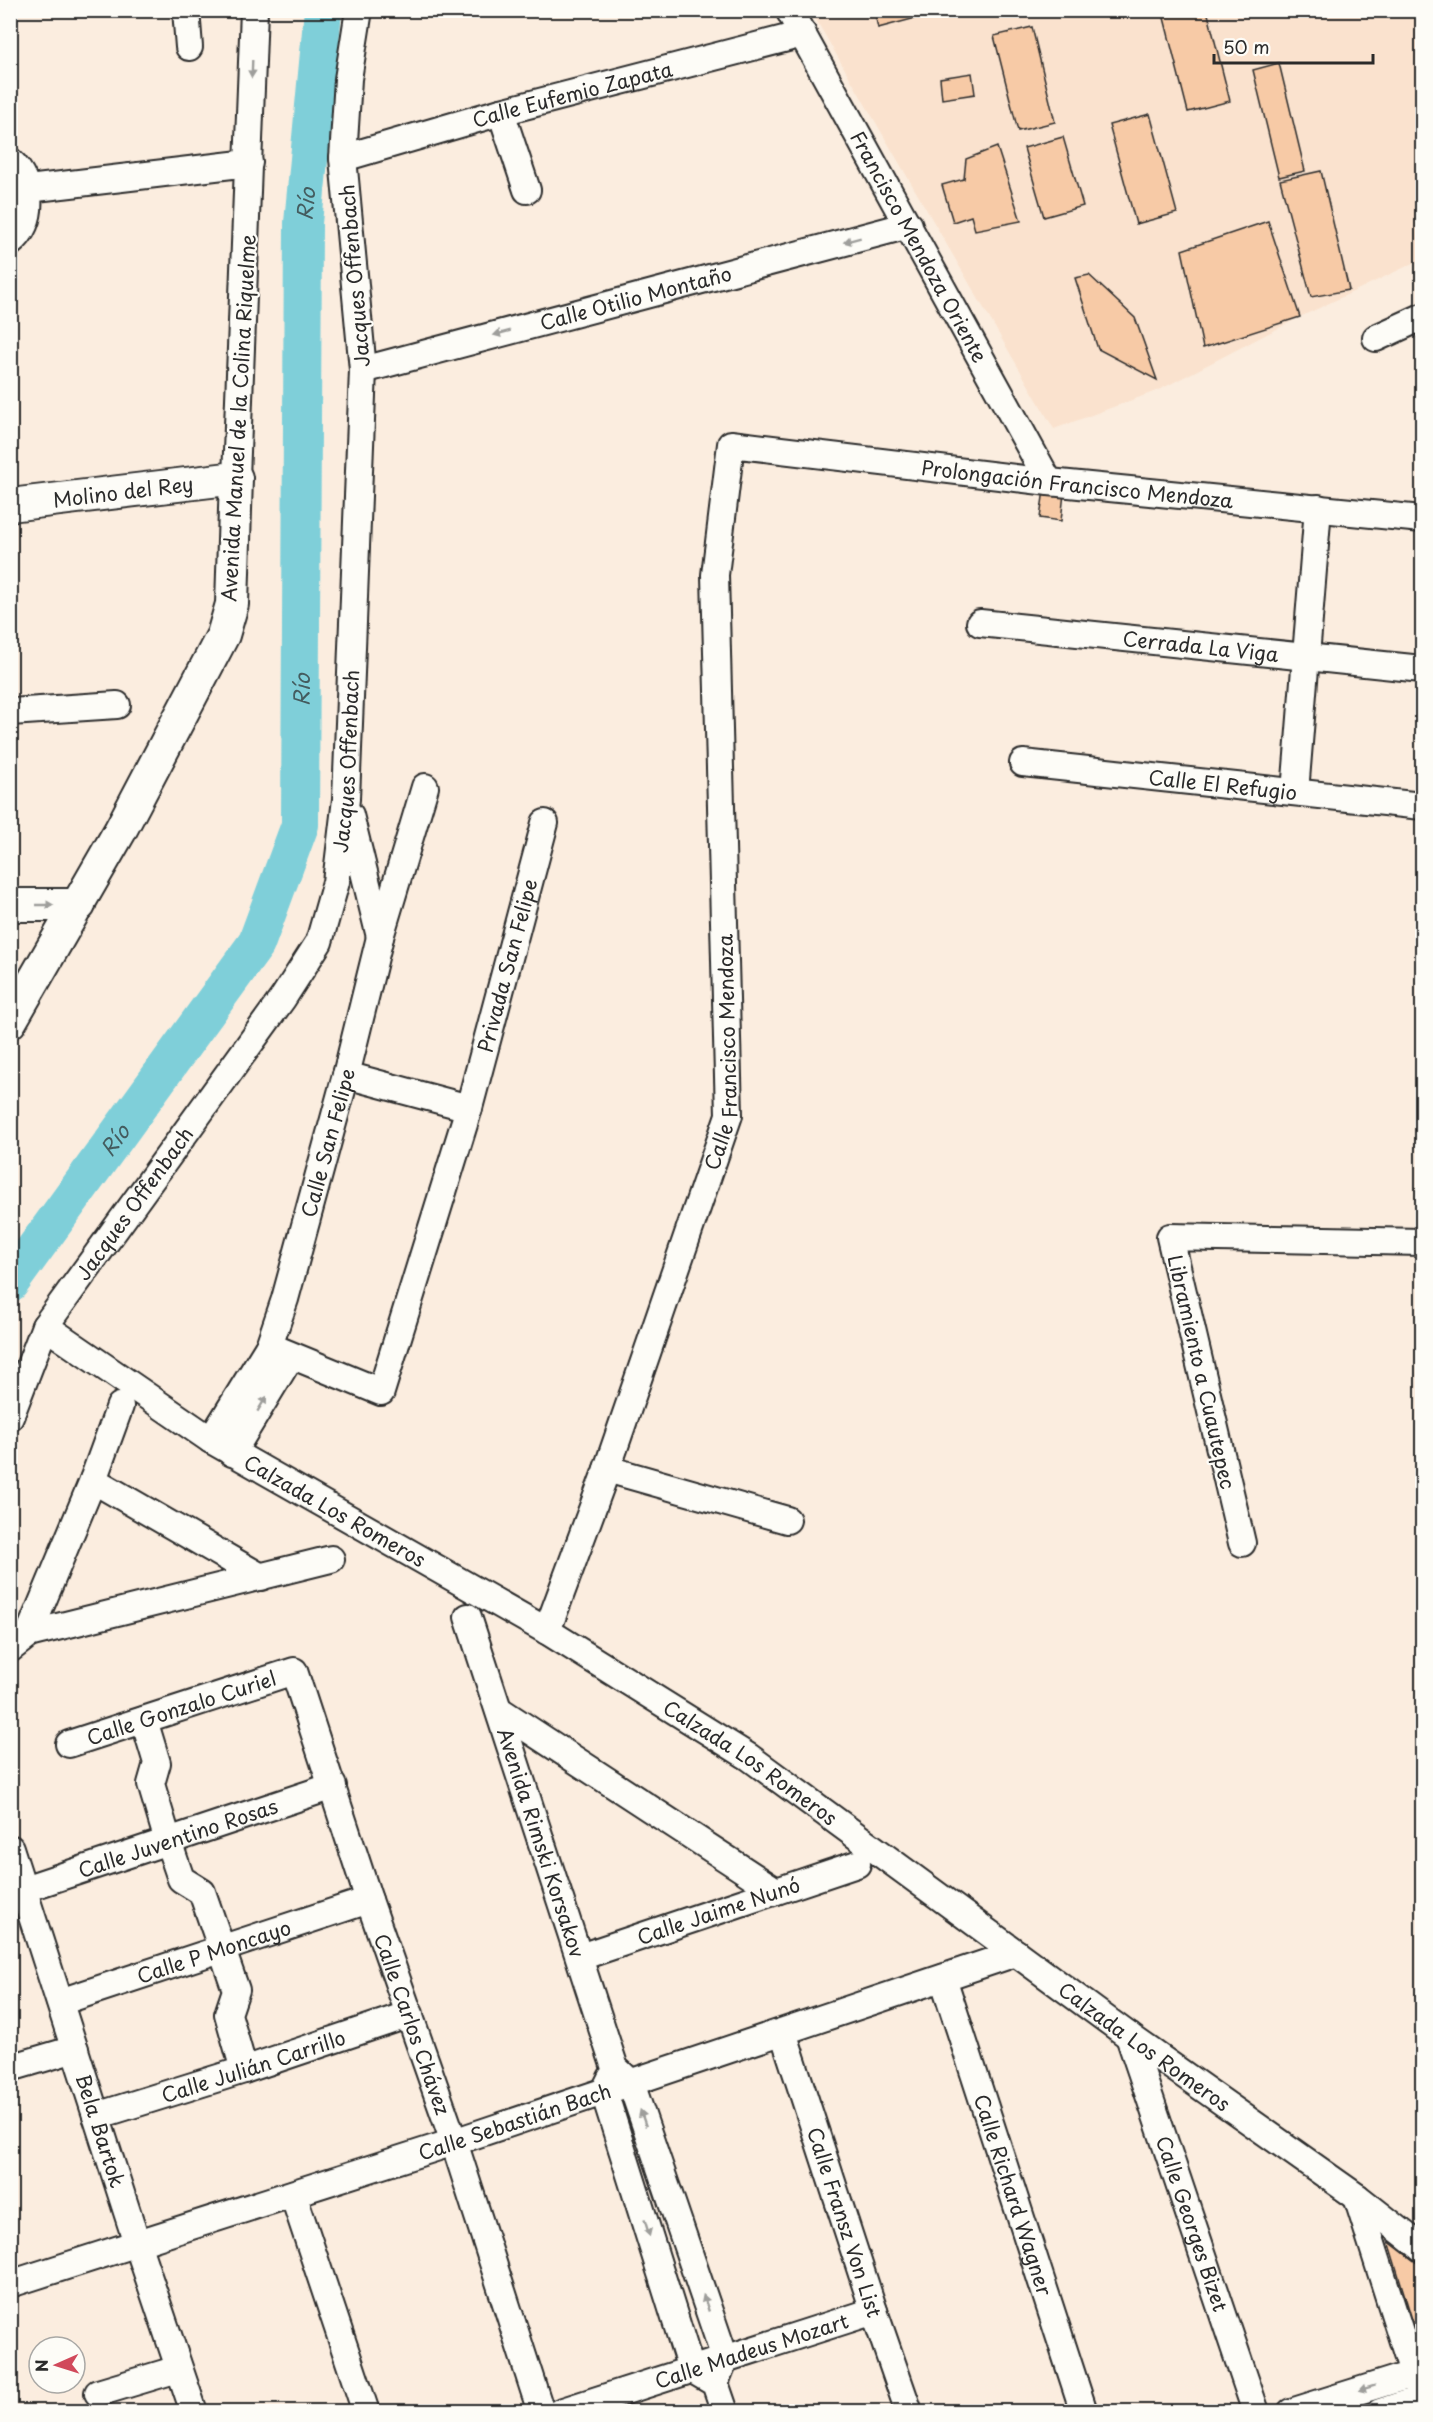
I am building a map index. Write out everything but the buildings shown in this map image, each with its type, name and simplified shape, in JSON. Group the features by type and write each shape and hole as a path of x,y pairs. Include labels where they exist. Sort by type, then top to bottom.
{"street":[{"path":"186,10 189,47"},
{"name":"Avenida Manuel de la Colina Riquelme","path":"10,1022 120,831 223,635 232,604 254,10"},
{"name":"Jacques Offenbach","path":"10,1417 45,1326 283,998 319,942 336,882 346,800 363,370 344,158 348,79 359,10"},
{"name":"Francisco Mendoza Oriente","path":"789,10 1049,482"},
{"name":"Calle Eufemio Zapata","path":"344,158 501,112 803,34"},
{"path":"501,112 527,190"},
{"path":"10,160 16,166 28,189 28,215 16,239 10,243"},
{"path":"28,189 249,163"},
{"name":"Calle Otilio Montaño","path":"363,370 909,225"},
{"path":"1376,338 1422,317"},
{"name":"Prolongación Francisco Mendoza","path":"731,444 1049,482 1422,519"},
{"name":"Calle Francisco Mendoza","path":"547,1631 607,1469 729,1115 715,575 731,444"},
{"name":"Molino del Rey","path":"10,505 236,478"},
{"path":"1295,792 1318,508"},
{"name":"Cerrada La Viga","path":"980,623 1422,669"},
{"path":"10,712 117,705"},
{"name":"Calle El Refugio","path":"1023,763 1422,806"},
{"path":"380,937 425,787"},
{"path":"346,800 380,937"},
{"name":"Privada San Felipe","path":"468,1108 545,823"},
{"path":"10,905 79,905"},
{"name":"Calle San Felipe","path":"221,1447 280,1351 285,1299 346,1075 380,937"},
{"path":"280,1351 381,1392 468,1108 346,1075"},
{"name":"Libramiento a Cuautepec","path":"1242,1543 1170,1237 1422,1242"},
{"name":"Calzada Los Romeros","path":"45,1326 221,1447 547,1631 749,1757 1129,2036 1357,2197 1422,2248"},
{"path":"20,1642 93,1480 120,1406"},
{"path":"607,1469 787,1520"},
{"path":"93,1480 261,1577"},
{"path":"20,1642 331,1559"},
{"name":"Avenida Rimski Korsakov","path":"468,1617 580,1957 662,2174 725,2358"},
{"name":"Calle Gonzalo Curiel","path":"69,1744 294,1671"},
{"name":"Calle Carlos Chávez","path":"294,1671 369,1900 454,2142 541,2412"},
{"path":"499,1710 776,1891"},
{"path":"144,1720 157,1763 151,1784 168,1841 181,1879 201,1892 236,1990 228,2014 244,2070"},
{"name":"Calle Juventino Rosas","path":"24,1889 333,1786"},
{"name":"Bela Bartok","path":"10,1848 136,2243 194,2412"},
{"name":"Calle Jaime Nunó","path":"580,1957 857,1864"},
{"name":"Calle P Moncayo","path":"60,2002 369,1900"},
{"name":"Calle Sebastián Bach","path":"10,2284 604,2092 623,2075 783,2032 1016,1953"},
{"name":"Calle Richard Wagner","path":"943,1978 1084,2412"},
{"name":"Calle Julián Carrillo","path":"96,2116 244,2070 410,2014"},
{"name":"Calle Fransz Von List","path":"783,2032 909,2412"},
{"name":"Calle Georges Bizet","path":"1129,2036 1256,2412"},
{"path":"10,2068 75,2049"},
{"path":"604,2092 692,2369 715,2384"},
{"path":"634,2185 662,2174"},
{"path":"293,2194 366,2412"},
{"path":"1357,2197 1418,2372 1422,2399 1380,2412"},
{"name":"Calle Madeus Mozart","path":"560,2412 874,2311"},
{"path":"724,2412 715,2384 725,2358"},
{"path":"98,2392 178,2369"},
{"path":"1291,2412 1418,2372"}],"shaded area":[{"path":"811,11 1422,11 1422,259 1300,317 1159,390 1054,429"}],"waterway":[{"name":"Río","path":"10,1283 256,944 300,825 303,223 323,10"}]}
